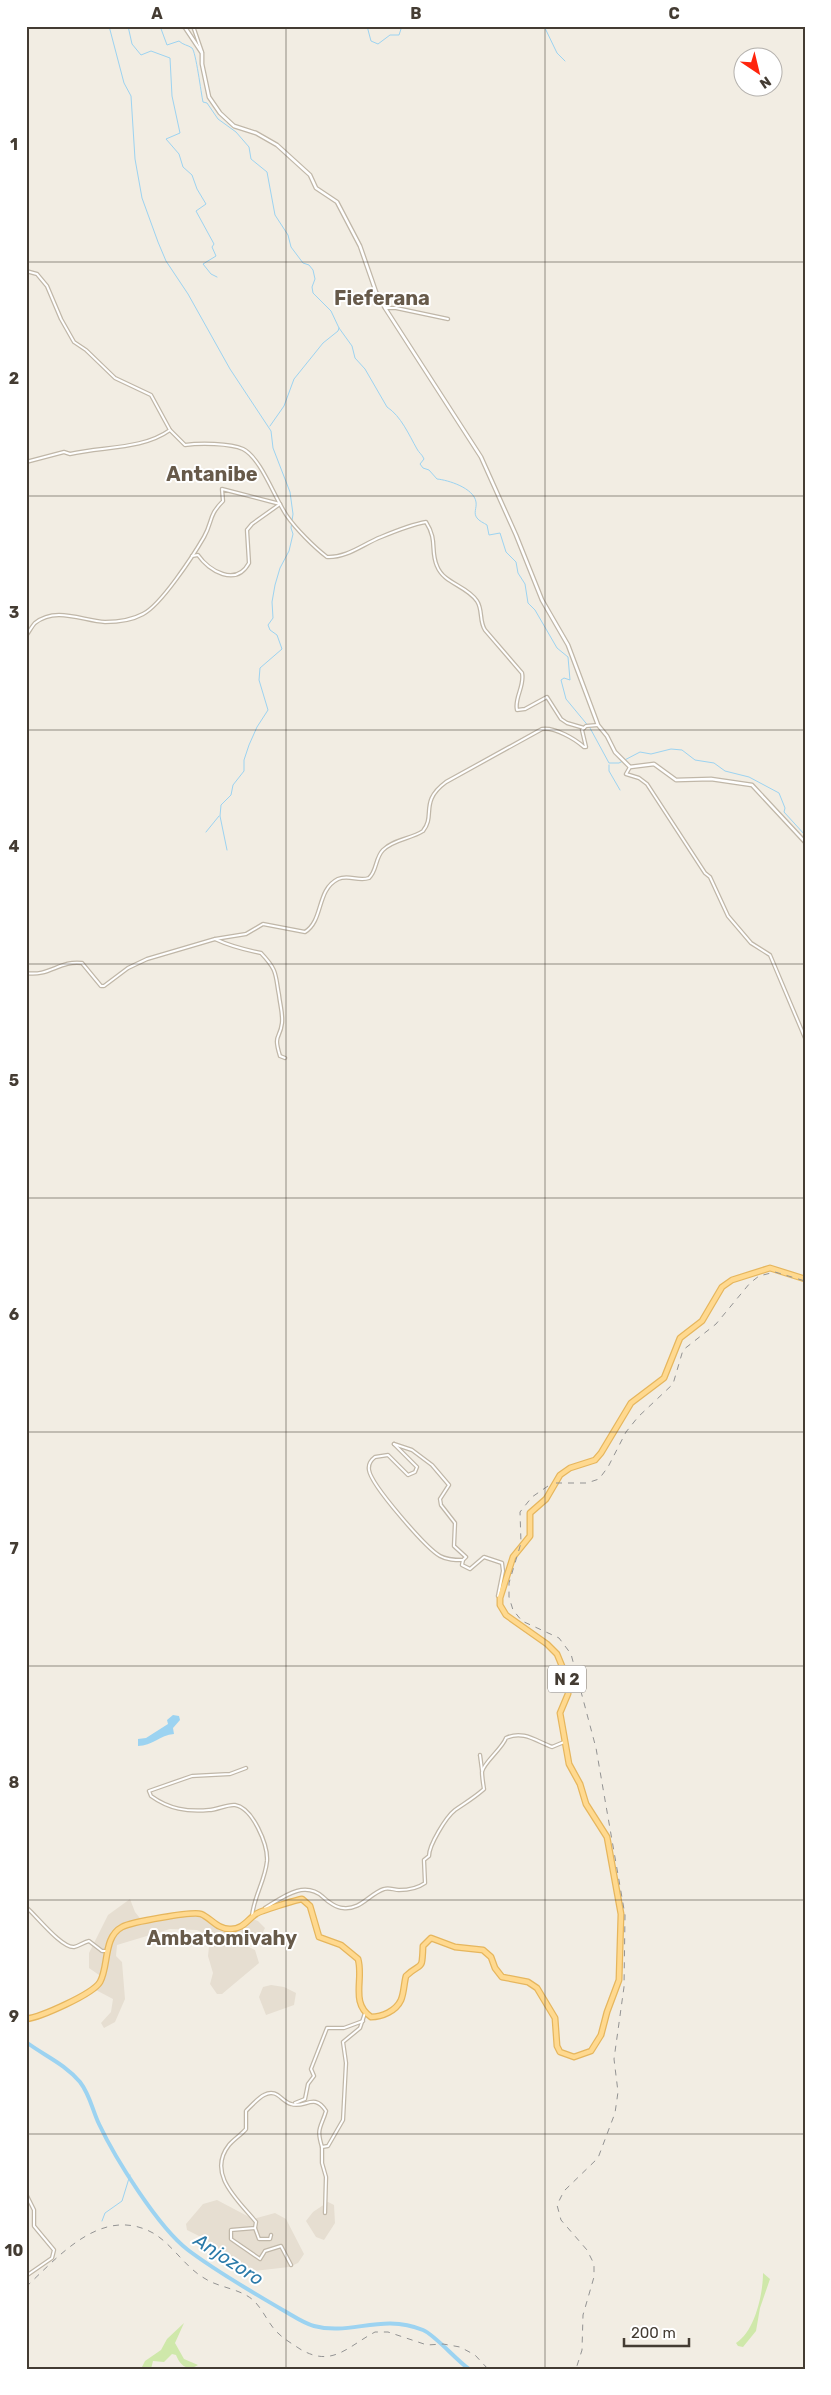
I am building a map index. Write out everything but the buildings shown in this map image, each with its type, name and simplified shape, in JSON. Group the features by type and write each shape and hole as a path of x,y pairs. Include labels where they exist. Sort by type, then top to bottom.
{"main road":[{"path":"500,1598 514,1557 530,1536 530,1513 546,1499 560,1475 570,1468 595,1460 601,1453 631,1403 664,1378 680,1338 702,1321 722,1287 732,1280 770,1268 805,1279"},
{"name":"N 2","path":"365,2013 371,2017 379,2017 399,2004 406,1976 420,1968 423,1964 423,1946 431,1938 455,1947 483,1950 491,1957 495,1968 502,1977 528,1982 537,1988 555,2018 557,2046 560,2052 574,2057 585,2055 596,2047 619,1980 622,1914 607,1837 586,1804 580,1784 569,1764 564,1742 560,1714 568,1694 569,1683 557,1654 547,1644 506,1616 500,1605 500,1598"},
{"path":"26,2019 78,1999 94,1989 102,1977 108,1951 117,1931 131,1924 196,1913 223,1928 232,1930 243,1926 258,1912 300,1899 308,1902 311,1908 318,1936 341,1945 358,1959 358,1995 365,2013"}],"street":[{"path":"60,26 67,26"},
{"path":"184,26 202,53"},
{"path":"193,26 202,53 209,97 220,113 234,126 256,133 277,145 310,176 316,188 337,202 360,246 376,292 480,457 516,535 542,600 568,645 598,725 608,736 620,760 630,767 654,764 676,780 711,779 752,785 805,842"},
{"path":"26,271 37,274 47,286 61,319 74,342 86,350 115,378 151,395 170,430 185,445 197,443 244,449 261,470 286,515 327,557 334,557 360,549 380,537 426,522 433,537 436,565 443,578 458,586 476,600 481,613 480,623 522,673 523,679 516,704 517,710 525,709 547,697 561,719 567,723 585,727 598,725"},
{"path":"385,308 396,308 448,318"},
{"path":"26,462 64,452 70,454 136,444 153,439 170,430"},
{"path":"26,636 35,623 47,617 76,616 106,622 132,619 144,614 158,601 192,556 208,528 213,512 223,501 222,489 280,504"},
{"path":"192,556 198,555 208,568 223,574 234,575 241,573 249,563 247,530 252,524 280,504"},
{"path":"26,974 44,973 67,962 82,963 100,986 104,986 137,963 215,939 246,934 263,924 278,925 299,932 308,930 318,913 324,894 334,881 346,876 369,878 374,872 377,858 388,846 423,831 428,823 431,797 441,785 495,753 542,729 554,731 578,742 584,747 586,746 582,730 585,727"},
{"path":"630,767 626,774 639,778 646,784 705,873 710,877 728,916 752,943 770,954 805,1038"},
{"path":"215,939 236,947 244,947 251,953 261,953 270,963 278,979 282,1004 282,1026 275,1039 280,1056 285,1058"},
{"path":"463,1560 442,1557 403,1522 370,1476 369,1464 375,1456 388,1456 408,1475 413,1474 417,1468 394,1444 412,1450 436,1469 449,1485 440,1498 440,1502 455,1523 454,1546 466,1557 462,1565 470,1569 484,1557 502,1563 503,1572 498,1595 500,1598"},
{"path":"482,1771 506,1738 516,1734 552,1747 564,1742"},
{"path":"258,1912 300,1889 314,1890 328,1902 343,1908 360,1906 373,1894 387,1887 408,1890 425,1883 424,1860 429,1856 432,1842 451,1814 471,1802 484,1789 480,1755"},
{"path":"246,1768 230,1774 192,1776 149,1791 151,1796 174,1809 210,1810 235,1805 247,1810 265,1841 267,1860 265,1877 253,1903 252,1916"},
{"path":"26,1907 40,1923 68,1946 75,1947 89,1941 102,1950 108,1951"},
{"path":"322,2147 328,2146 344,2120 346,2063 343,2042 360,2028 365,2013"},
{"path":"290,2104 298,2103 305,2098 308,2084 314,2076 311,2069 327,2028 344,2028 364,2020"},
{"path":"271,2235 270,2239 259,2239 255,2228 256,2222 226,2188 221,2163 229,2146 246,2129 246,2111 264,2095 274,2093 290,2104 299,2105 313,2101 322,2105 326,2111 324,2119 320,2123 318,2135 322,2147 322,2163 326,2177 325,2213"},
{"path":"26,2194 34,2210 34,2226 54,2250 52,2258 26,2276"},
{"path":"255,2228 231,2230 231,2239 260,2259 265,2251 281,2246 291,2265"}],"shaded area":[{"path":"130,1899 135,1912 143,1922 199,1914 227,1929 237,1928 250,1918 258,1921 265,1928 262,1934 246,1937 245,1945 255,1950 259,1963 222,1994 217,1994 210,1984 213,1973 208,1956 210,1937 197,1930 170,1929 117,1945 116,1956 122,1962 125,1999 115,2022 104,2028 101,2023 111,2012 113,1999 94,1989 102,1977 89,1968 89,1953 108,1915"},
{"path":"271,1985 284,1987 296,1993 294,2005 266,2015 259,1997 263,1987"},
{"path":"217,2200 253,2219 275,2213 286,2219 304,2254 298,2263 289,2267 254,2271 240,2264 203,2238 187,2230 186,2224 203,2204"},
{"path":"328,2202 334,2205 335,2223 324,2240 316,2237 306,2221 313,2212"}],"green space":[{"path":"763,2273 770,2279 760,2308 756,2331 743,2347 738,2346 736,2343 748,2330 757,2311"},
{"path":"184,2323 175,2343 184,2359 198,2365 187,2368 176,2355 172,2354 164,2362 153,2361 151,2369 141,2369 145,2361 161,2350 167,2339"}],"water":[{"path":"173,1715 179,1716 180,1720 173,1728 174,1734 164,1736 143,1746 138,1746 138,1739 146,1738 168,1724 167,1720"}],"waterway":[{"path":"109,26 124,83 131,96 135,159 142,198 158,242 166,261 188,294 230,369 271,431 273,448 290,492 293,514 291,528 293,534 289,551 280,568 275,585 272,602 273,618 268,625 270,630 277,635 282,649 260,668 259,680 268,710 257,727 249,745 244,760 244,771 233,785 231,795 221,805 220,816 227,850"},
{"path":"128,26 132,44 141,55 151,51 170,58 172,96 180,133 166,139 179,154 183,167 192,175 197,189 206,204 196,211 214,244 212,247 216,256 203,264 211,274 217,277"},
{"path":"160,26 167,45 179,41 192,48 197,64 203,102 207,103 218,119 236,132 249,147 251,159 267,172 275,215 288,235 291,247 303,263 309,265 313,270 315,279 312,287 313,293 331,311 339,328 352,346 355,358 365,369 387,407 404,426 424,459 420,464 437,479 454,483 471,493 476,502 476,516 487,525 489,535 500,533 506,552 516,562 518,573 525,584 528,603 535,610 557,648 568,657 570,680 564,678 561,680 566,699 590,728 609,763 619,763 640,752 651,754 671,749 682,750 695,760 714,763 725,771 749,777 779,793 785,808 784,812 805,835"},
{"path":"367,26 371,41 378,44 390,35 399,35 401,29 396,26"},
{"path":"544,26 557,53 565,61"},
{"path":"270,426 284,406 294,379 323,343 338,331 339,328"},
{"path":"609,765 609,771 620,790"},
{"path":"206,832 219,816"},
{"name":"Anjozoro","path":"26,2042 61,2065 80,2082 106,2138 126,2173 151,2209 176,2239 188,2250 233,2281 306,2323 328,2328 380,2324 408,2325 428,2333 469,2369"},
{"path":"102,2221 105,2213 122,2201 130,2175"}],"railway":[{"path":"556,1483 587,1483 599,1479 608,1467 626,1432 638,1417 673,1384 683,1350 716,1324 750,1283 759,1276 775,1272 805,1281"},
{"path":"548,1486 532,1497 520,1512 521,1543 509,1583 509,1597 513,1610 522,1621 559,1638 571,1654 596,1748 625,1915 624,1987 614,2059 618,2092 615,2113 598,2158 564,2191 557,2205 561,2220 587,2250 594,2264 594,2277 583,2315 582,2350 576,2369"},
{"path":"26,2287 67,2249 83,2238 99,2230 116,2225 134,2226 153,2233 160,2238 204,2278 242,2293 253,2300 278,2333 300,2349 311,2354 330,2356 347,2349 375,2332 388,2332 427,2345 443,2344 460,2347 475,2355 488,2369"}],"district":[{"name":"Fieferana","path":"382,298"},
{"name":"Antanibe","path":"212,474"},
{"name":"Ambatomivahy","path":"222,1938"}]}
